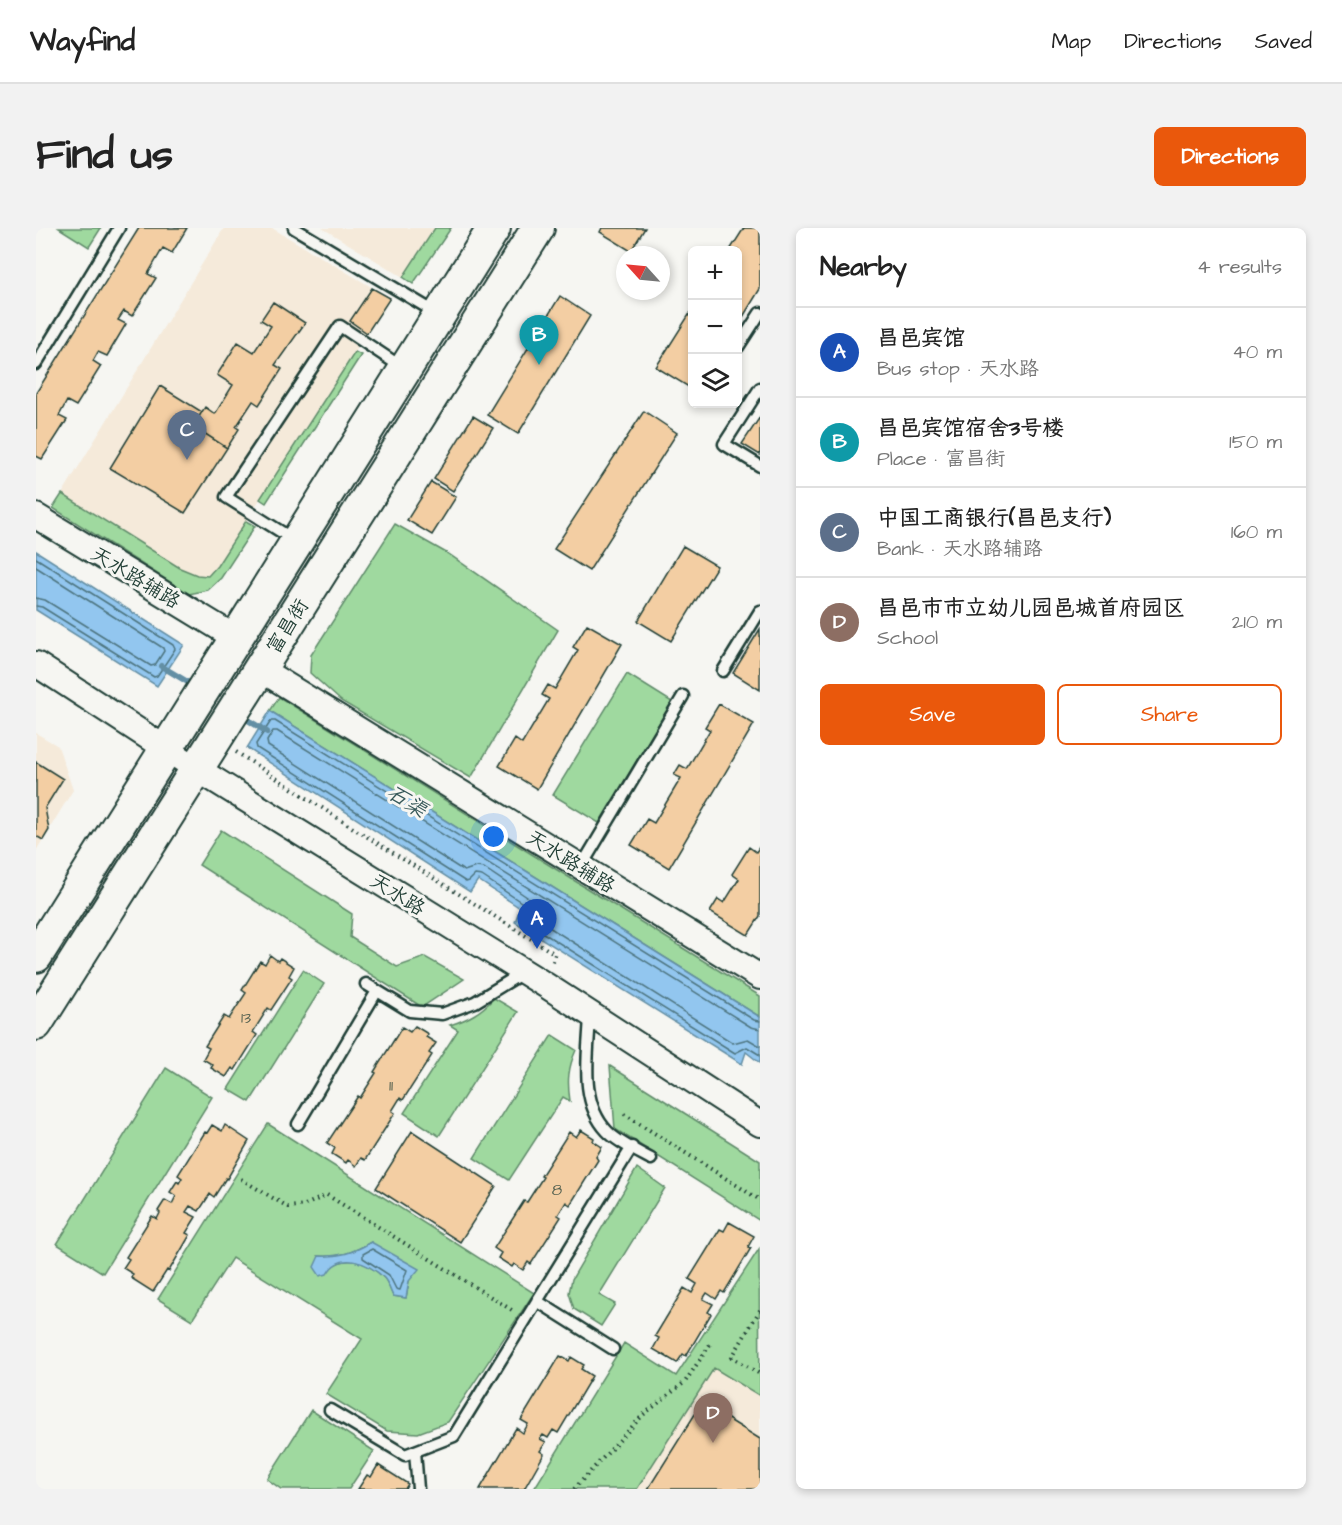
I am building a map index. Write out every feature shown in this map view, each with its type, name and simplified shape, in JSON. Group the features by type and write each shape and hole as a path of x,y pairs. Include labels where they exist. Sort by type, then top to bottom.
{"main road":[{"name":"富昌街","path":"36,955 494,228"},
{"name":"富昌街","path":"36,1024 538,228"}],"street":[{"name":"天水路辅路","path":"36,516 229,649"},
{"name":"天水路","path":"36,664 197,769 547,986 760,1124"},
{"name":"天水路辅路","path":"255,676 581,867 760,977"}],"lane":[{"path":"36,364 119,228"},
{"path":"294,228 439,315"},
{"path":"742,341 760,313"},
{"path":"297,542 226,497 340,326 405,369"},
{"path":"760,388 724,444 760,466"},
{"path":"723,671 760,611"},
{"path":"581,867 683,696"},
{"path":"366,984 410,1011 442,1014 475,1002 524,972"},
{"path":"298,1124 377,991"},
{"path":"590,1014 586,1069 591,1105 607,1132 651,1159"},
{"path":"330,1410 405,1455 454,1436 632,1148"},
{"path":"537,1301 613,1349"},
{"path":"415,1451 418,1489"}],"path":[{"path":"216,739 555,954 547,986"},
{"path":"624,1114 760,1200"},
{"path":"241,1179 288,1207 305,1205 327,1195 526,1319"},
{"path":"760,1310 732,1357 760,1374"},
{"path":"574,1489 643,1415 685,1382 711,1343"}],"shaded area":[{"path":"224,228 272,228 390,298 217,566 208,576 197,575 180,568 62,494"},
{"path":"322,228 435,228 403,277"},
{"path":"36,733 58,746 73,790 36,851"},
{"path":"714,1368 760,1396 760,1489 637,1489"}],"green space":[{"path":"59,228 101,228 89,247"},
{"path":"435,228 451,228 413,284 403,277"},
{"path":"355,352 361,355 266,503 260,499"},
{"path":"62,494 180,568 197,575 208,576 246,521 255,526 221,578 208,590 189,594 53,508"},
{"path":"395,524 450,555 558,630 471,778 341,701 310,673 311,655"},
{"path":"627,674 672,702 599,823 553,795"},
{"path":"279,697 760,996 760,1017 270,711"},
{"path":"221,830 352,914 350,937 397,967 425,957 464,979 422,1007 199,865"},
{"path":"303,970 324,984 250,1102 228,1089"},
{"path":"494,998 518,1012 439,1136 404,1113 458,1030 450,1025 474,1014"},
{"path":"552,1035 576,1050 569,1075 570,1101 563,1097 509,1180 474,1158"},
{"path":"610,1066 760,1161 760,1221 615,1129"},
{"path":"166,1068 212,1097 103,1273 57,1244"},
{"path":"268,1124 534,1293 448,1422 418,1433 387,1431 326,1394 362,1339 232,1258 192,1320 158,1299","holes":["371,1242 409,1281 406,1298 393,1296 384,1278 365,1264 345,1261 331,1267 319,1256 346,1254"]},
{"path":"637,1168 665,1188 599,1295 615,1304 601,1326 574,1309 569,1293 572,1279"},
{"path":"759,1249 760,1396 714,1368 637,1489 534,1489 624,1343 676,1376"},
{"path":"311,1410 374,1451 349,1489 281,1489 267,1479"}],"water":[{"path":"36,551 184,645 157,686 36,610"},
{"path":"270,711 760,1017 760,1063 746,1052 742,1064 515,922 520,908 478,880 470,892 247,748"},
{"path":"371,1242 419,1269 409,1281 406,1298 393,1296 384,1278 370,1267 354,1261 339,1263 327,1274 320,1276 314,1267 319,1256 346,1254"}],"building":[{"path":"139,228 187,228 172,253 163,248 148,274 156,278 132,316 124,311 118,320 126,324 107,356 98,352 93,361 101,366 76,406 67,401 59,416 67,420 42,459 36,456 36,393"},
{"path":"602,228 645,228 634,246 623,246 600,232"},
{"path":"744,228 760,228 760,289 742,318 742,246 733,246"},
{"path":"372,288 390,298 367,333 350,321"},
{"path":"560,296 590,316 518,434 487,415"},
{"path":"273,302 305,323 275,365 282,369 259,405 253,401 236,427 239,429 227,448 193,426 205,407 215,414 233,385 217,375 238,342 254,352 271,326 261,320"},
{"path":"688,316 688,387 656,367"},
{"path":"160,386 202,412 193,426 227,448 185,513 110,468"},
{"path":"644,411 677,433 589,571 554,549"},
{"path":"473,416 493,428 453,491 434,479"},
{"path":"760,417 760,455 742,444"},
{"path":"431,482 456,497 432,535 407,520"},
{"path":"683,546 717,566 671,641 638,621"},
{"path":"587,624 622,644 537,789 499,766 515,739 522,744 549,699 542,695 548,685 555,689 578,650 573,647"},
{"path":"760,629 760,690 733,673"},
{"path":"719,704 754,724 669,868 631,845 647,819 654,823 681,778 674,775 680,765 687,769 710,730 705,727"},
{"path":"36,762 63,779 45,808 49,830 43,840 36,836"},
{"path":"760,846 760,916 748,935 710,912 718,899 724,903 739,879 732,874 749,847 756,852"},
{"path":"270,955 294,967 289,976 292,978 271,1010 268,1008 253,1032 257,1035 235,1070 232,1068 226,1077 211,1068 213,1065 203,1059 209,1048 205,1046 224,1016 229,1019 246,993 242,990 260,961 265,964"},
{"path":"415,1026 428,1034 426,1037 436,1043 429,1053 432,1055 403,1100 400,1098 392,1111 395,1113 365,1160 361,1158 356,1166 348,1160 346,1163 332,1154 335,1148 327,1143 358,1096 360,1098 402,1027 410,1032"},
{"path":"212,1125 222,1131 225,1125 249,1141 214,1197 210,1194 199,1211 190,1206 186,1212 196,1217 186,1233 190,1235 169,1271 167,1270 153,1292 131,1278 133,1274 123,1268 129,1259 126,1257 152,1216 157,1219 160,1213 158,1211 165,1200 172,1204 176,1196 170,1192 177,1181 179,1183 182,1178 178,1175 205,1132 207,1133"},
{"path":"581,1130 594,1138 593,1141 602,1147 596,1157 598,1160 570,1205 566,1202 558,1215 561,1217 531,1264 528,1262 523,1270 514,1264 512,1267 498,1258 501,1253 494,1248 524,1201 527,1202 569,1132 576,1137"},
{"path":"412,1131 496,1186 460,1242 376,1188"},
{"path":"729,1222 754,1236 748,1247 751,1248 724,1293 721,1291 716,1299 707,1293 703,1299 713,1304 708,1312 711,1314 686,1356 683,1354 677,1363 653,1349 659,1338 655,1336 684,1288 692,1293 697,1284 689,1279 720,1229 724,1231"},
{"path":"560,1356 569,1361 571,1357 584,1365 581,1369 592,1376 558,1433 553,1430 548,1438 543,1435 540,1439 546,1442 540,1451 544,1454 524,1489 480,1489 516,1428 523,1433 528,1424 521,1420"},
{"path":"702,1403 760,1439 760,1489 648,1489"},
{"path":"378,1465 408,1484 405,1489 358,1489 367,1475 371,1477"}],"waterway":[{"name":"石渠","path":"161,666 196,687"},
{"name":"石渠","path":"240,715 267,732"}],"place":[{"name":"昌邑宾馆宿舍3号楼","path":"539,365"},
{"name":"中国工商银行(昌邑支行)","path":"187,460"},
{"name":"昌邑宾馆","path":"537,949"},
{"name":"昌邑市市立幼儿园邑城首府园区","path":"713,1443"}]}
